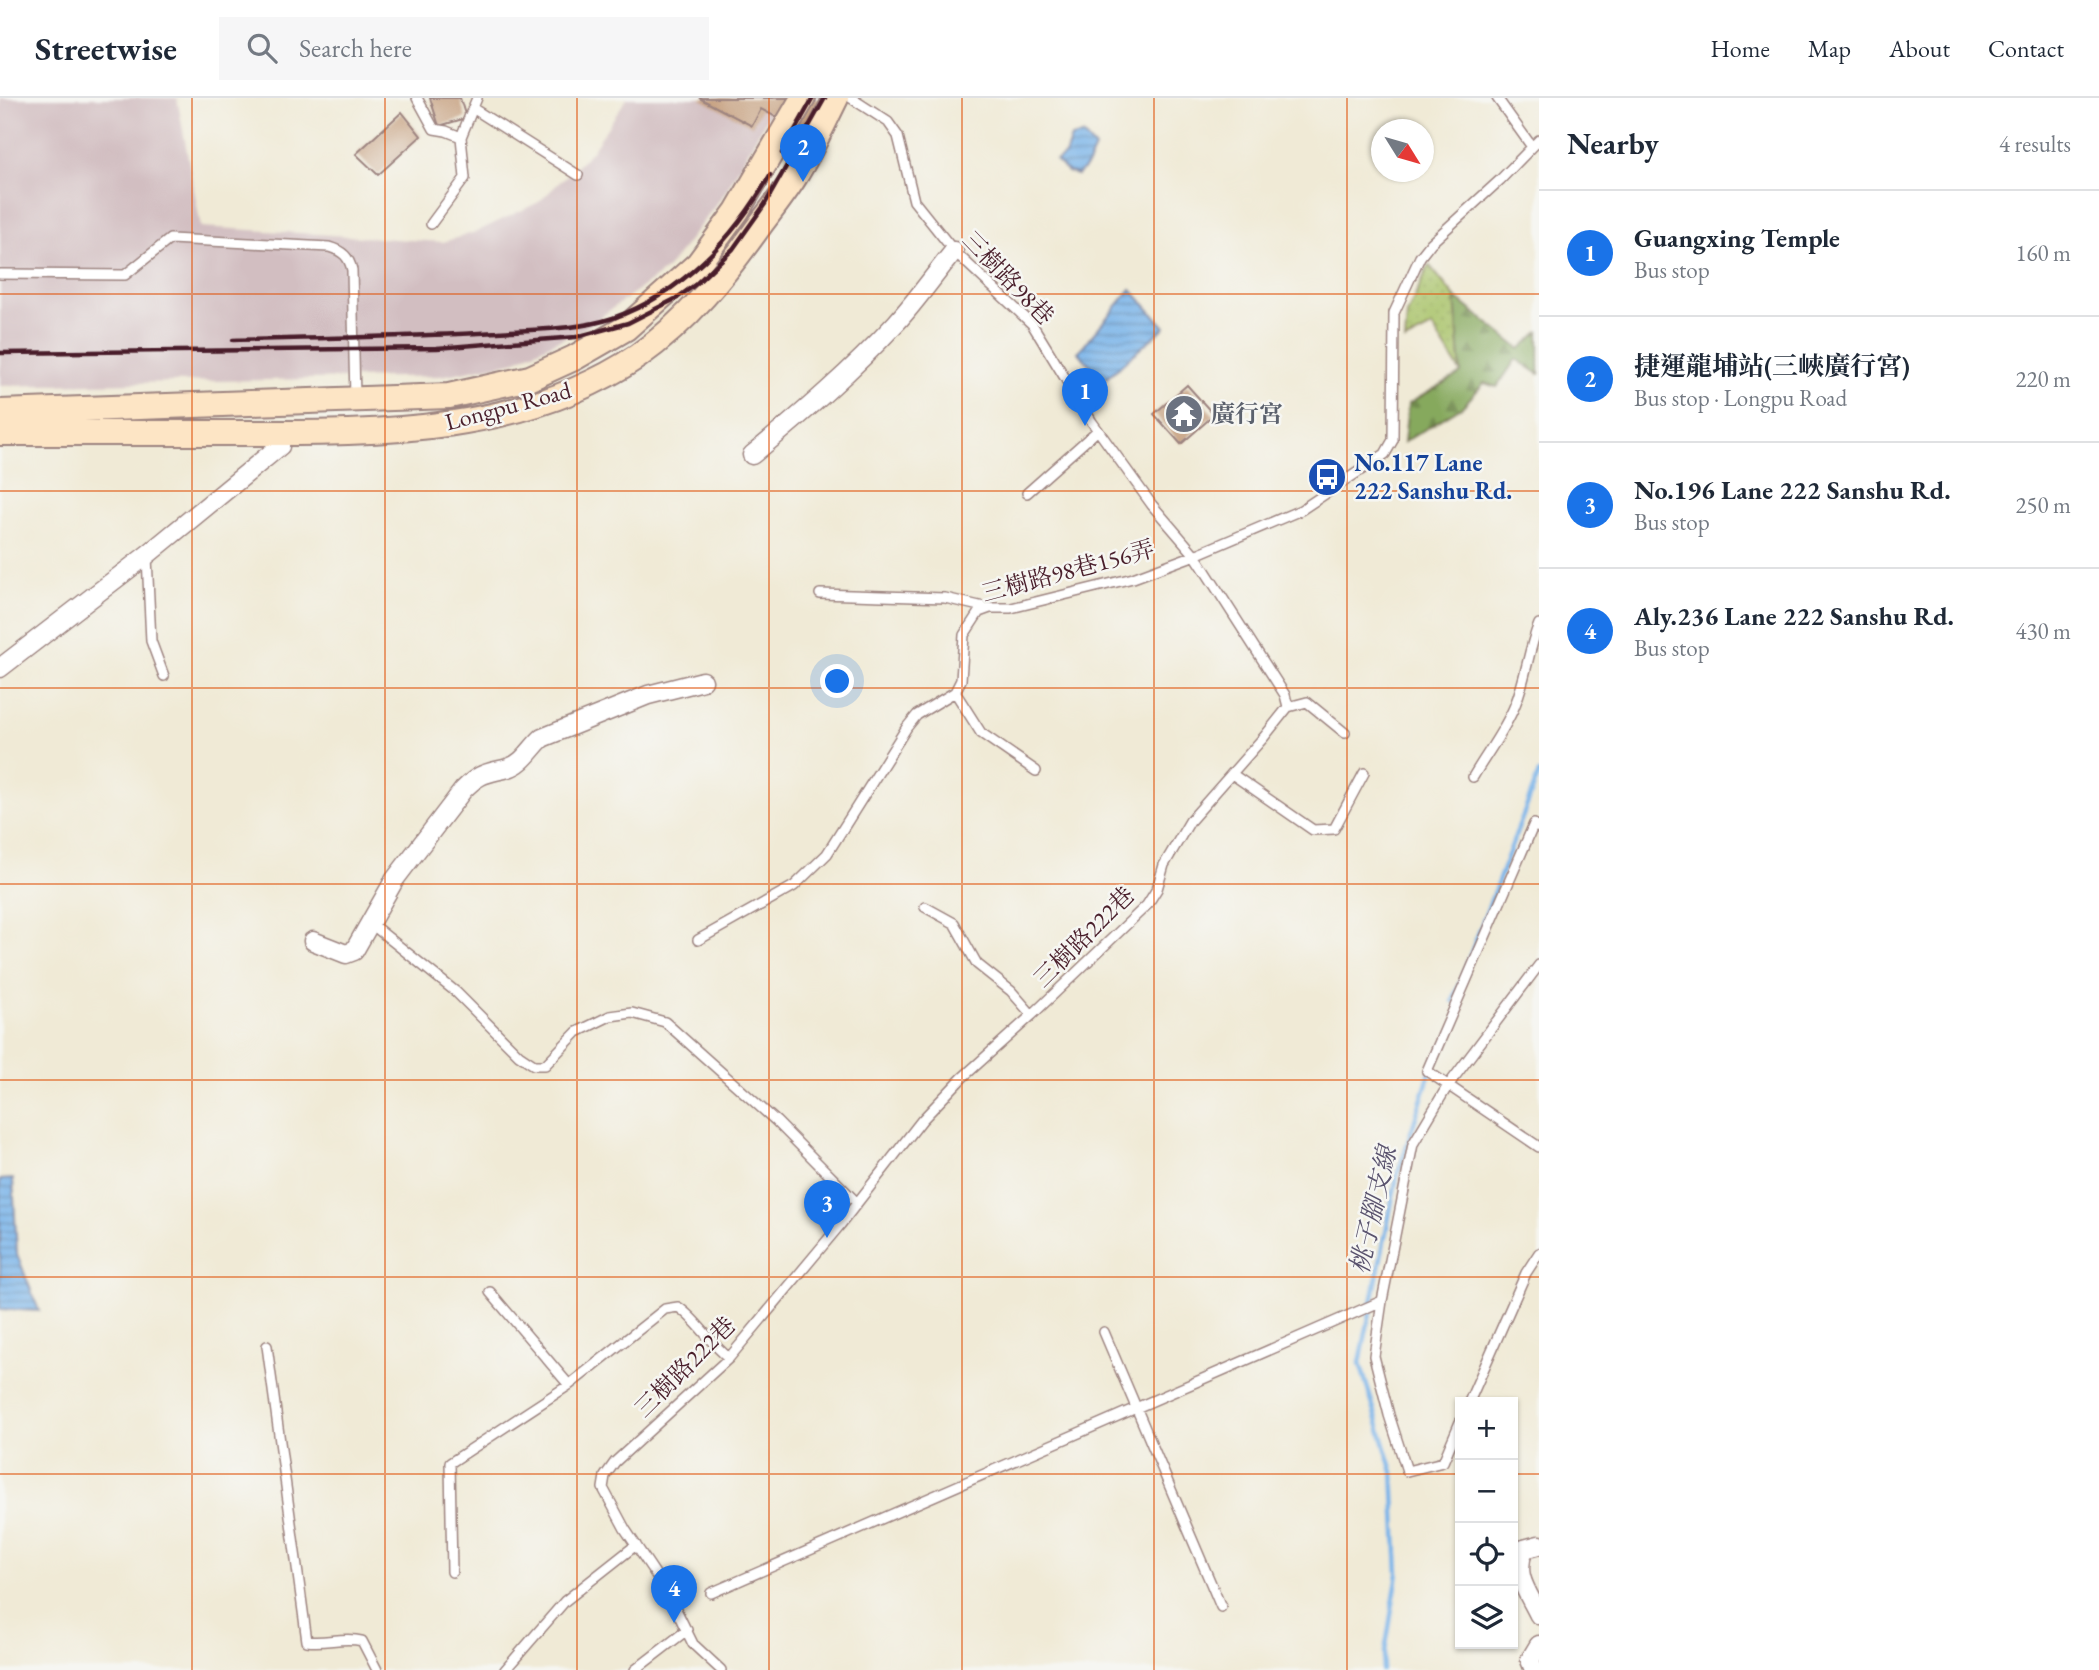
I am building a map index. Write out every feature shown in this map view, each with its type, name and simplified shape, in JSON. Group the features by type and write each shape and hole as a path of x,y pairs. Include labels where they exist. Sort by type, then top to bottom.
{"street":[{"name":"Longpu Road","path":"0,412 449,396 530,378 574,358 626,328 689,272 717,240 803,98"},
{"name":"Longpu Road","path":"0,433 398,430 469,421 544,401 601,378 638,356 677,325 723,278 795,177 836,98"},
{"path":"752,455 820,399 862,359 898,321 954,251"},
{"path":"0,668 147,555 280,446 278,433"},
{"path":"313,941 345,954 354,951 395,878 475,778 516,764 524,759 530,748 542,738 648,695 703,681"},
{"path":"1539,1545 1524,1549 1519,1561 1519,1572 1539,1615"},
{"path":"1534,1670 1530,1660 1539,1645"}],"lane":[{"path":"417,98 434,129 461,136"},
{"path":"431,225 465,178 461,136 477,98"},
{"name":"三樹路98巷","path":"851,98 888,122 898,136 914,201 954,251 1032,324 1098,430 1152,505 1195,555"},
{"path":"1345,733 1307,702 1288,707 1285,695 1195,555 1301,510 1385,454 1394,440 1394,313 1420,257 1431,243 1535,144 1497,98"},
{"path":"474,108 578,175"},
{"path":"0,274 125,275 170,239 337,249 345,254 352,270 355,400"},
{"path":"1027,493 1098,430"},
{"path":"147,555 151,641 164,676"},
{"name":"三樹路98巷156弄","path":"955,692 961,680 964,635 979,612 990,608 1011,608 1133,578 1195,555"},
{"path":"820,594 945,598 990,608"},
{"path":"1473,777 1509,719 1539,624"},
{"path":"698,940 794,886 827,854 907,727 917,715 955,692 981,733 1036,771"},
{"name":"三樹路222巷","path":"721,1670 693,1644 668,1593 603,1488 605,1476 615,1462 729,1358 922,1120 962,1078 1147,905 1157,889 1164,865 1190,821 1288,707"},
{"path":"1232,774 1312,830 1334,829 1364,773"},
{"path":"1539,828 1534,824 1427,1071 1539,1147"},
{"path":"925,907 954,923 977,964 1011,991 1032,1015"},
{"path":"369,923 456,992 519,1055 534,1065 545,1065 577,1032 610,1016 632,1013 665,1022 776,1121 857,1203"},
{"path":"1455,1434 1443,1462 1407,1471 1374,1356 1382,1301 1413,1143 1447,1087 1539,965"},
{"path":"1471,1397 1525,1273 1539,1253"},
{"path":"490,1292 569,1385"},
{"path":"711,1593 1382,1301"},
{"path":"452,1572 450,1463 569,1385 665,1309 678,1307 685,1311 717,1349 729,1358"},
{"path":"1104,1332 1221,1607"},
{"path":"267,1346 307,1641 321,1643 349,1638 362,1641 377,1670"},
{"path":"505,1670 565,1601 636,1545"},
{"path":"635,1670 687,1630"}],"shaded area":[{"path":"0,98 177,98 201,227 443,242 476,232 539,202 591,152 627,98 778,98 724,194 667,269 585,328 512,362 442,376 0,386"}],"green space":[{"path":"1429,265 1455,297 1461,373 1432,327 1405,341 1407,314"},
{"path":"1455,297 1520,349 1539,332 1539,374 1516,359 1497,387 1484,383 1463,406 1404,442 1408,404 1461,373"}],"water":[{"path":"1083,135 1095,148 1088,164 1078,175 1068,172 1056,161 1065,155 1071,138"},
{"path":"1131,289 1165,327 1104,380 1078,352"},
{"path":"13,1179 17,1254 39,1311 0,1309 0,1180"}],"building":[{"path":"430,98 460,98 466,118 439,126"},
{"path":"699,98 848,98 818,154 772,130 778,118 761,109 752,126"},
{"path":"402,112 421,136 378,175 356,154"},
{"name":"廣行宮","path":"1187,385 1214,415 1181,444 1154,414"}],"waterway":[{"name":"桃子腳支線","path":"1453,1001 1539,773"},
{"name":"桃子腳支線","path":"1382,1670 1398,1573 1393,1472 1360,1363 1397,1176 1430,1073"}],"railway":[{"path":"782,153 813,98"},
{"path":"0,353 437,348 576,337 628,323 677,298 733,249 765,204 825,98"},
{"path":"233,340 498,332 571,327 613,318 662,294 704,261 740,220 770,175"}],"place":[{"name":"捷運龍埔站(三峽廣行宮)","path":"803,182"},
{"name":"廣行宮","path":"1184,414"},
{"name":"Guangxing Temple","path":"1085,426"},
{"name":"No.117 Lane 222 Sanshu Rd.","path":"1327,477"},
{"name":"No.196 Lane 222 Sanshu Rd.","path":"827,1238"},
{"name":"Aly.236 Lane 222 Sanshu Rd.","path":"674,1623"}]}
